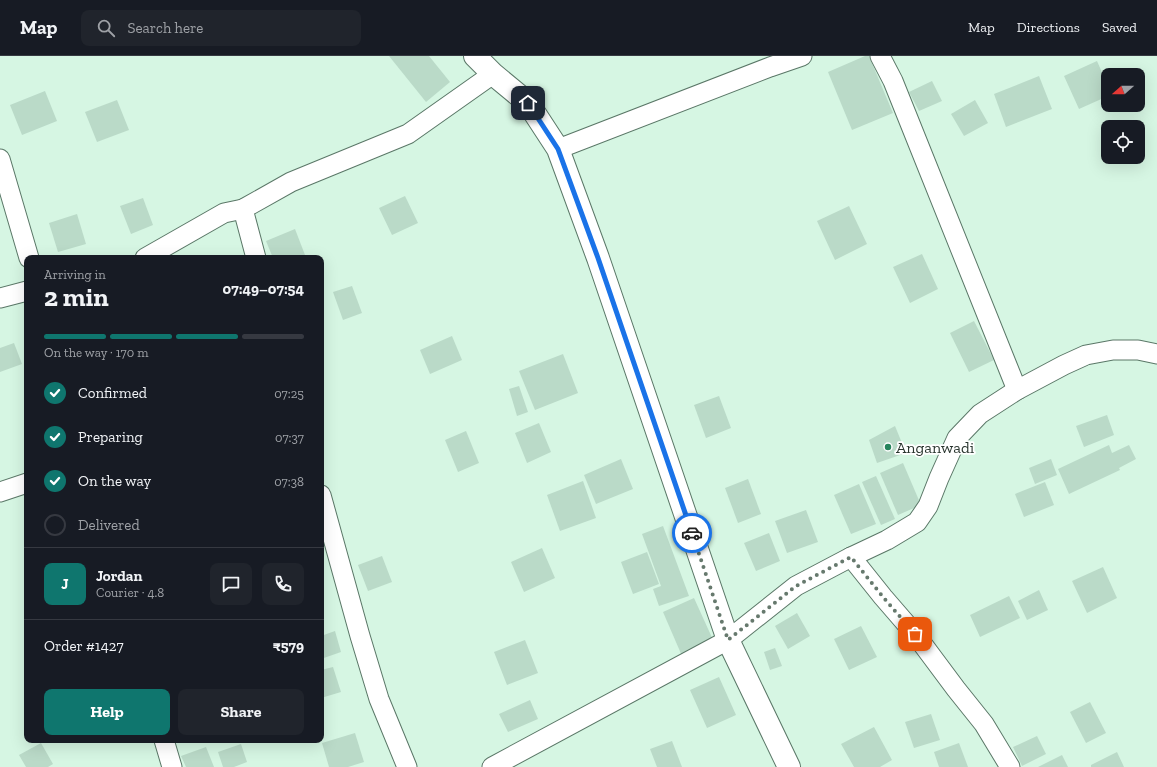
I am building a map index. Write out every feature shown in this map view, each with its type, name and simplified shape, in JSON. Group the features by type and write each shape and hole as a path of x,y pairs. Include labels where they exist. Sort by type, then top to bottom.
{"main road":[{"path":"475,56 493,74 528,103 558,149 603,273 728,640 789,767"}],"street":[{"path":"558,149 802,56"},
{"path":"880,56 896,88 1017,390"},
{"path":"150,255 224,213 243,210 291,182 408,134 493,74"},
{"path":"0,159 27,255"},
{"path":"243,210 255,255"},
{"path":"0,298 24,292"},
{"path":"492,767 728,640 796,586 887,540 917,522 928,506 957,438 980,414 1017,390 1086,355 1113,350 1138,350 1157,354"},
{"path":"0,492 24,484"},
{"path":"324,506 378,699 407,767"},
{"path":"851,557 915,634 984,724 1010,767"},
{"path":"165,743 172,767"}],"building":[{"path":"389,56 429,56 450,82 426,102"},
{"path":"865,56 869,56 893,113 852,130 828,72"},
{"path":"1097,61 1101,70 1101,99 1079,109 1064,76"},
{"path":"1039,76 1052,109 1006,127 994,94"},
{"path":"932,81 942,101 919,111 909,92"},
{"path":"45,91 57,121 22,135 10,105"},
{"path":"117,100 129,130 97,142 85,112"},
{"path":"975,100 988,123 964,136 951,114"},
{"path":"405,196 418,223 392,235 379,208"},
{"path":"143,198 153,225 131,234 120,206"},
{"path":"849,206 867,244 835,260 817,221"},
{"path":"77,214 86,244 58,252 49,223"},
{"path":"295,229 305,255 272,255 266,241"},
{"path":"922,254 938,289 910,303 893,267"},
{"path":"352,286 362,313 343,320 333,292"},
{"path":"974,321 994,360 969,372 950,333"},
{"path":"452,336 462,360 430,374 420,350"},
{"path":"14,343 22,364 0,372 0,348"},
{"path":"563,354 578,393 535,410 519,371"},
{"path":"519,386 528,412 517,416 509,389"},
{"path":"719,396 731,428 706,438 694,405"},
{"path":"1107,415 1114,435 1084,447 1076,426"},
{"path":"539,423 551,452 527,463 515,433"},
{"name":"Anganwadi","path":"895,426 906,453 877,463 869,440"},
{"path":"466,431 479,463 458,472 445,440"},
{"path":"1109,445 1112,453 1129,445 1136,459 1119,468 1120,470 1069,494 1058,469"},
{"path":"621,459 633,489 596,504 584,475"},
{"path":"1051,459 1057,475 1035,484 1029,468"},
{"path":"903,463 921,505 898,515 880,473"},
{"path":"876,476 895,519 881,525 862,482"},
{"path":"748,479 761,514 738,523 725,488"},
{"path":"583,481 596,518 560,531 547,495"},
{"path":"1045,482 1054,505 1024,517 1015,494"},
{"path":"859,484 876,524 851,534 834,495"},
{"path":"806,510 818,542 787,553 775,521"},
{"path":"663,526 689,596 659,606 653,589 661,586 642,534"},
{"path":"769,533 780,561 756,571 744,543"},
{"path":"542,548 555,578 524,592 511,562"},
{"path":"647,552 659,584 633,594 621,562"},
{"path":"382,556 392,582 368,591 358,565"},
{"path":"1103,567 1117,598 1087,613 1072,581"},
{"path":"1039,590 1048,610 1027,620 1018,601"},
{"path":"1009,596 1020,618 980,637 970,615"},
{"path":"694,598 714,642 682,656 663,612"},
{"path":"797,613 810,636 788,649 775,626"},
{"path":"861,626 877,657 849,670 834,639"},
{"path":"335,631 341,652 324,658 324,635"},
{"path":"525,640 538,673 507,685 494,652"},
{"path":"775,648 782,666 770,670 764,652"},
{"path":"333,667 341,692 324,697 324,669"},
{"path":"719,677 736,715 707,728 690,690"},
{"path":"530,700 538,719 508,732 499,714"},
{"path":"1090,702 1106,733 1086,743 1070,712"},
{"path":"931,714 940,740 914,748 905,722"},
{"path":"874,727 892,760 880,767 854,767 841,744"},
{"path":"355,733 364,762 348,767 329,767 322,743"},
{"path":"1037,736 1046,754 1022,766 1013,747"},
{"path":"672,741 682,767 657,767 650,749"},
{"path":"41,743 53,764 48,767 26,767 19,755"},
{"path":"959,743 968,767 939,767 934,752"},
{"path":"241,744 247,762 234,767 223,767 218,752"},
{"path":"206,747 214,767 186,767 181,756"},
{"path":"1117,752 1124,767 1091,767 1091,765"},
{"path":"1062,755 1068,767 1038,767"}],"way so far":[{"path":"692,533 728,640 796,586 851,557 915,634"}],"place":[{"name":"Anganwadi","path":"888,447"}],"route":[{"path":"528,103 558,149 598,258 692,533"}]}
